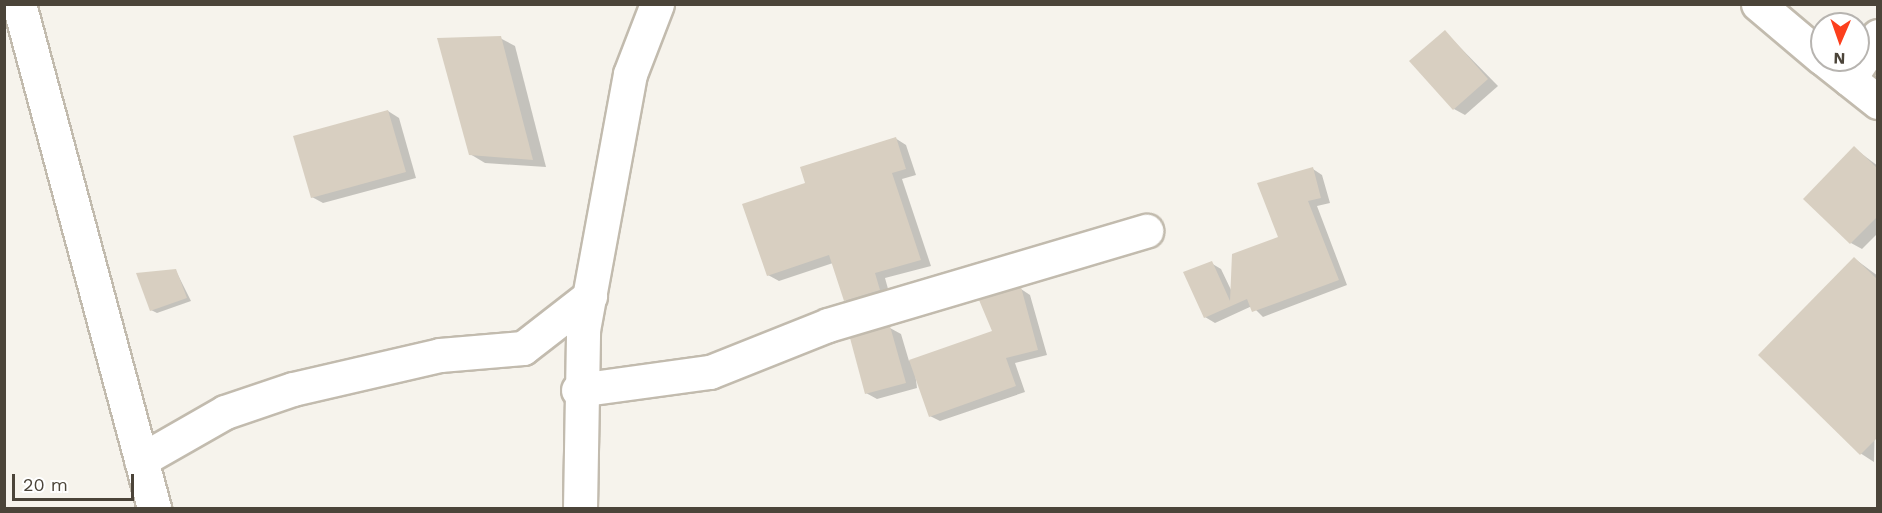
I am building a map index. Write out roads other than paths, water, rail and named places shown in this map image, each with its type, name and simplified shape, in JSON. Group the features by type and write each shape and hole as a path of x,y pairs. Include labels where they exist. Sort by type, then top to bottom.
{"street":[{"path":"19,4 154,508"},
{"path":"580,508 578,390 590,296 630,74 657,4"},
{"path":"1758,4 1810,48"},
{"path":"1840,72 1878,102"},
{"path":"578,390 710,372 828,325 1146,231"},
{"path":"141,460 225,412 293,389 440,355 523,348 590,296"}]}
